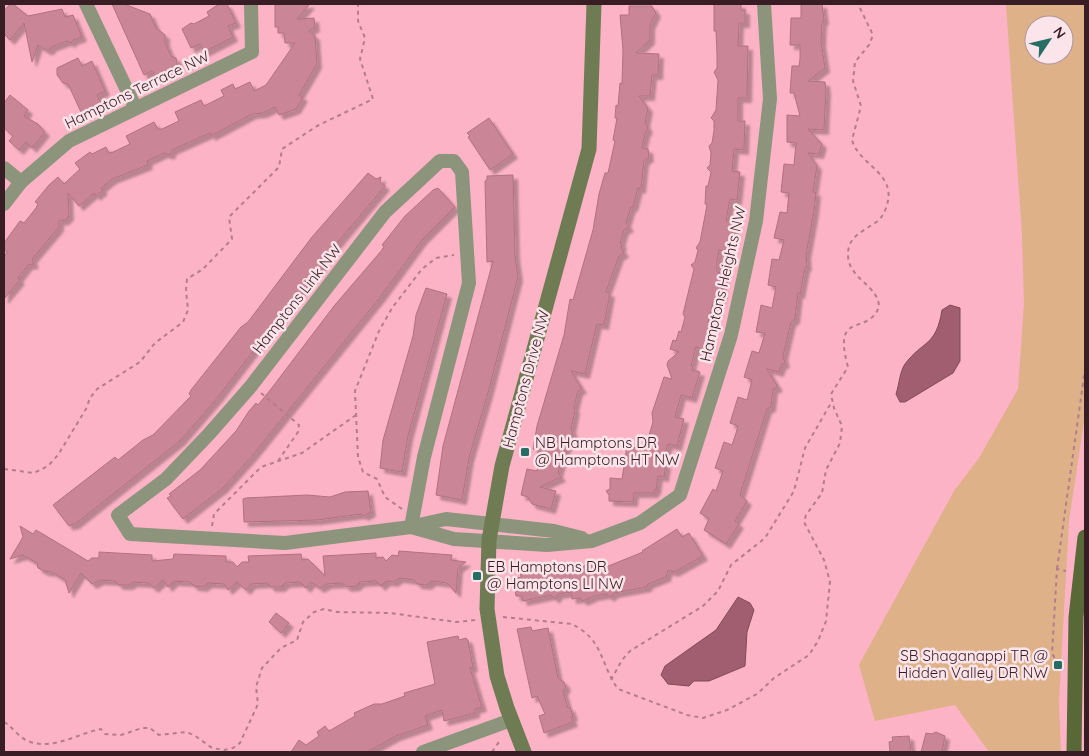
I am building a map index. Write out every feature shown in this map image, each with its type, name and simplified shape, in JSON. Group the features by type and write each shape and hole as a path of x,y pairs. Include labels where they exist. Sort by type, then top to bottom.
{"main road":[{"path":"1074,752 1085,537"}],"street":[{"path":"86,4 135,107"},
{"name":"Hamptons Terrace NW","path":"4,204 21,182 69,141 135,107 252,52 251,4"},
{"name":"Hamptons Drive NW","path":"524,752 511,720 498,676 487,609 490,523 502,466 589,149 594,4"},
{"name":"Hamptons Heights NW","path":"489,540 547,545 592,541 640,523 680,495 694,457 731,335 756,221 770,99 764,4"},
{"name":"Hamptons Link NW","path":"412,521 424,457 469,283 462,172 454,161 440,161 385,212 251,386 209,434 166,479 118,515 130,534 285,543 412,521 446,519 490,523"},
{"path":"4,168 21,182"},
{"name":"Hamptons Link NW","path":"412,521 454,539 489,540"},
{"path":"490,523 554,531 592,541"},
{"path":"423,752 511,720"}],"path":[{"path":"4,469 34,473 48,466 58,455 86,409 90,398 98,389 140,362 155,343 183,322 188,310 187,279 203,269 227,247 232,239 229,217 279,167 282,149 317,126 373,99 360,59 365,38 358,21 358,4"},
{"path":"611,680 622,660 630,651 703,606 718,591 731,565 765,538 794,491 805,448 831,401 832,391 848,367 842,348 845,334 852,326 871,317 879,307 875,294 853,271 848,260 849,247 856,235 876,223 884,215 888,201 884,180 860,154 852,140 861,106 853,82 855,62 869,45 873,32 858,4"},
{"path":"412,521 385,496 377,479 363,472 358,457 355,390 379,331 392,308 422,269 436,258 452,255 468,257"},
{"path":"1058,665 1052,652 1057,569 1085,369"},
{"path":"251,386 299,425 298,432 278,461"},
{"path":"503,617 572,624 582,629 598,645 611,680 621,691 687,716 703,718 727,710 757,694 774,678 801,661 814,650 826,622 830,582 824,560 804,522 806,515 822,493 826,470 840,443 842,426 831,401"},
{"path":"212,540 214,514 261,467 302,453 356,415"},
{"path":"1057,569 1066,571"},
{"path":"4,722 22,738 32,743 62,742 101,729 105,734 121,735 142,728 150,728 159,735 186,732 217,750 234,748 240,743 258,704 256,687 262,668 281,648 297,640 303,622 314,612 324,609 337,612 390,613 456,622 479,620"},
{"path":"492,752 501,739"}],"shaded area":[{"path":"1006,4 1085,4 1085,415 1069,521 1059,700 1061,752 989,752 955,705 875,721 859,665 954,491 979,458 1018,389 1024,303 1022,235"},
{"path":"950,305 960,308 960,361 953,373 905,402 900,402 896,394 903,367 932,337 936,331 942,310"},
{"path":"738,597 750,603 754,610 747,632 745,666 709,681 694,681 689,686 668,684 661,675 665,666 716,630"}],"building":[{"path":"10,4 13,4 28,16 62,9 65,17 73,15 82,37 73,40 71,43 67,41 51,47 50,50 46,50 38,45 32,62 24,23 10,40 4,34 4,11"},
{"path":"112,4 124,4 150,14 156,28 165,35 165,42 171,56 176,58 178,69 158,79 152,71 144,75"},
{"path":"219,4 227,4 236,23 228,26 233,37 204,52 200,44 191,48 182,29 191,23 194,24 209,16 207,12"},
{"path":"275,4 310,4 297,19 314,18 315,27 309,31 315,36 317,64 299,95 303,97 296,109 279,115 275,107 263,113 252,114 211,136 210,133 172,150 170,155 164,153 147,161 148,165 112,179 101,188 103,190 96,196 94,193 79,206 68,193 69,216 65,220 59,221 59,227 32,259 34,264 28,265 18,278 20,280 4,299 4,257 7,252 4,250 4,243 20,221 24,223 36,208 38,204 35,202 49,185 58,177 64,184 80,169 75,163 90,152 92,154 106,147 109,153 130,144 126,136 154,122 158,129 162,129 179,121 175,112 201,100 204,106 224,96 221,90 233,84 235,89 250,82 254,91 266,85 295,43 285,43 284,33 278,33 278,27 275,27"},
{"path":"714,4 741,4 741,10 745,10 745,23 739,23 738,46 748,46 747,98 738,98 738,121 745,121 744,150 734,149 732,171 740,172 737,200 730,199 726,221 735,223 728,252 719,250 717,261 717,272 724,274 721,288 723,289 720,301 714,299 708,323 714,324 706,350 696,347 691,366 693,366 692,370 700,372 692,398 681,395 675,417 684,419 677,446 668,444 662,463 666,464 664,477 658,476 654,493 634,493 633,502 609,501 609,495 606,491 610,489 610,478 622,479 627,446 643,449 653,422 652,413 664,377 672,379 667,365 668,361 679,352 670,349 673,340 676,341 679,331 681,332 685,317 683,314 694,269 691,265 695,262 698,250 696,248 700,242 707,205 705,204 706,186 708,186 711,172 707,168 710,165 711,153 709,146 712,143 714,130 714,121 711,118 716,110 718,80 714,72 717,68 717,54 716,31 714,31"},
{"path":"801,4 822,4 824,20 822,22 821,42 825,68 808,81 825,82 826,90 824,130 808,129 822,144 819,154 808,153 817,166 813,192 816,192 814,211 806,255 807,266 800,294 798,293 795,319 791,322 783,356 785,363 781,365 779,372 767,369 778,387 773,389 771,407 767,409 740,495 747,501 735,521 739,524 726,544 704,530 709,519 700,513 713,489 716,491 723,471 715,468 724,442 732,445 736,433 738,426 730,423 738,397 747,400 752,380 744,377 752,351 759,353 765,333 756,332 761,305 772,308 776,287 768,285 772,259 779,260 784,240 774,238 780,212 787,213 789,193 781,192 784,164 794,165 796,143 787,142 787,115 800,116 794,93 790,93 792,66 799,66 800,45 790,45 791,18 801,18"},
{"path":"629,6 652,6 656,13 650,25 650,40 636,53 659,54 658,75 652,75 650,96 639,96 648,108 645,123 648,128 642,148 648,149 649,157 644,161 641,189 638,188 626,223 629,227 624,230 620,243 622,243 621,248 624,253 619,256 606,292 610,293 604,325 597,324 585,374 571,371 582,389 578,391 574,407 571,429 573,433 563,454 558,473 561,477 540,487 556,491 551,509 532,504 528,497 521,495 527,469 537,471 541,454 538,453 538,450 533,449 537,426 564,335 570,299 573,300 593,230 599,194 605,173 608,173 615,141 613,140 617,118 615,118 616,105 618,106 620,83 622,84 623,50 620,15 629,15"},
{"path":"78,58 82,66 92,61 105,91 97,95 101,103 81,112 68,84 63,83 57,75 57,68"},
{"path":"10,95 28,110 24,116 38,124 45,132 32,148 26,142 19,150 9,141 13,136 4,128 4,103"},
{"path":"489,118 513,154 490,170 467,133"},
{"path":"368,173 376,179 381,177 380,182 385,186 322,261 323,263 310,281 294,298 218,397 180,441 74,525 69,526 53,505 115,457 118,460 143,440 153,435 191,396 189,394 191,390 241,327 248,322 312,237"},
{"path":"513,175 515,256 518,277 469,458 462,500 436,495 443,446 493,261 487,262 485,181 487,176"},
{"path":"438,188 455,207 422,240 381,296 252,456 223,488 183,519 167,498 171,496 169,494 200,470 236,431 249,411 256,403 258,405 334,306 382,250 384,246 382,245 405,216 433,190"},
{"path":"426,288 447,294 408,436 402,472 380,468 383,440 413,336 416,315"},
{"path":"368,491 371,512 364,516 361,514 317,520 244,522 243,499 246,498 307,495 330,497 345,492"},
{"path":"20,526 33,534 36,530 88,561 92,558 99,558 99,552 152,555 152,561 173,559 174,554 226,556 226,562 233,562 237,567 242,562 249,562 248,556 301,554 302,560 308,559 325,576 323,556 376,553 376,558 383,557 386,561 392,555 398,556 399,551 452,555 451,560 466,562 458,568 456,593 447,583 432,581 427,585 417,584 414,580 399,578 394,582 386,581 381,586 376,581 360,582 356,586 347,587 342,583 327,584 320,588 311,582 306,588 300,582 285,583 281,587 271,587 267,583 251,584 246,590 237,582 228,590 224,584 208,583 203,587 194,586 190,582 174,581 168,587 163,580 154,588 148,583 133,582 129,585 119,585 115,581 100,580 92,584 81,573 69,593 65,580 52,572 38,568 37,563 23,555 10,559 23,537"},
{"path":"677,529 682,537 689,533 703,556 674,572 668,570 666,577 648,584 647,587 614,593 610,597 606,594 594,596 583,601 580,598 572,599 571,592 558,594 555,599 551,595 523,601 522,596 516,596 513,579 521,577 519,564 532,563 533,568 550,565 551,570 605,563 606,567 643,552"},
{"path":"276,613 289,623 281,633 269,622"},
{"path":"531,627 532,631 548,628 558,678 564,682 566,687 563,691 568,708 570,707 573,716 571,717 573,722 544,733 539,716 545,714 537,696 532,698 517,629"},
{"path":"458,636 459,640 466,638 468,640 473,667 470,668 482,707 475,709 475,713 444,721 442,710 425,716 428,725 396,736 367,752 291,752 299,740 306,745 319,736 317,732 325,726 329,731 355,716 354,713 374,704 382,704 405,696 404,693 435,684 427,642"},
{"path":"936,732 945,736 942,752 921,752 926,733 932,734"},
{"path":"909,736 911,752 890,752 889,742 893,741 892,737"}],"place":[{"name":"NB Hamptons DR @ Hamptons HT NW","path":"525,452"},
{"name":"EB Hamptons DR @ Hamptons LI NW","path":"477,576"},
{"name":"SB Shaganappi TR @ Hidden Valley DR NW","path":"1058,665"}]}
